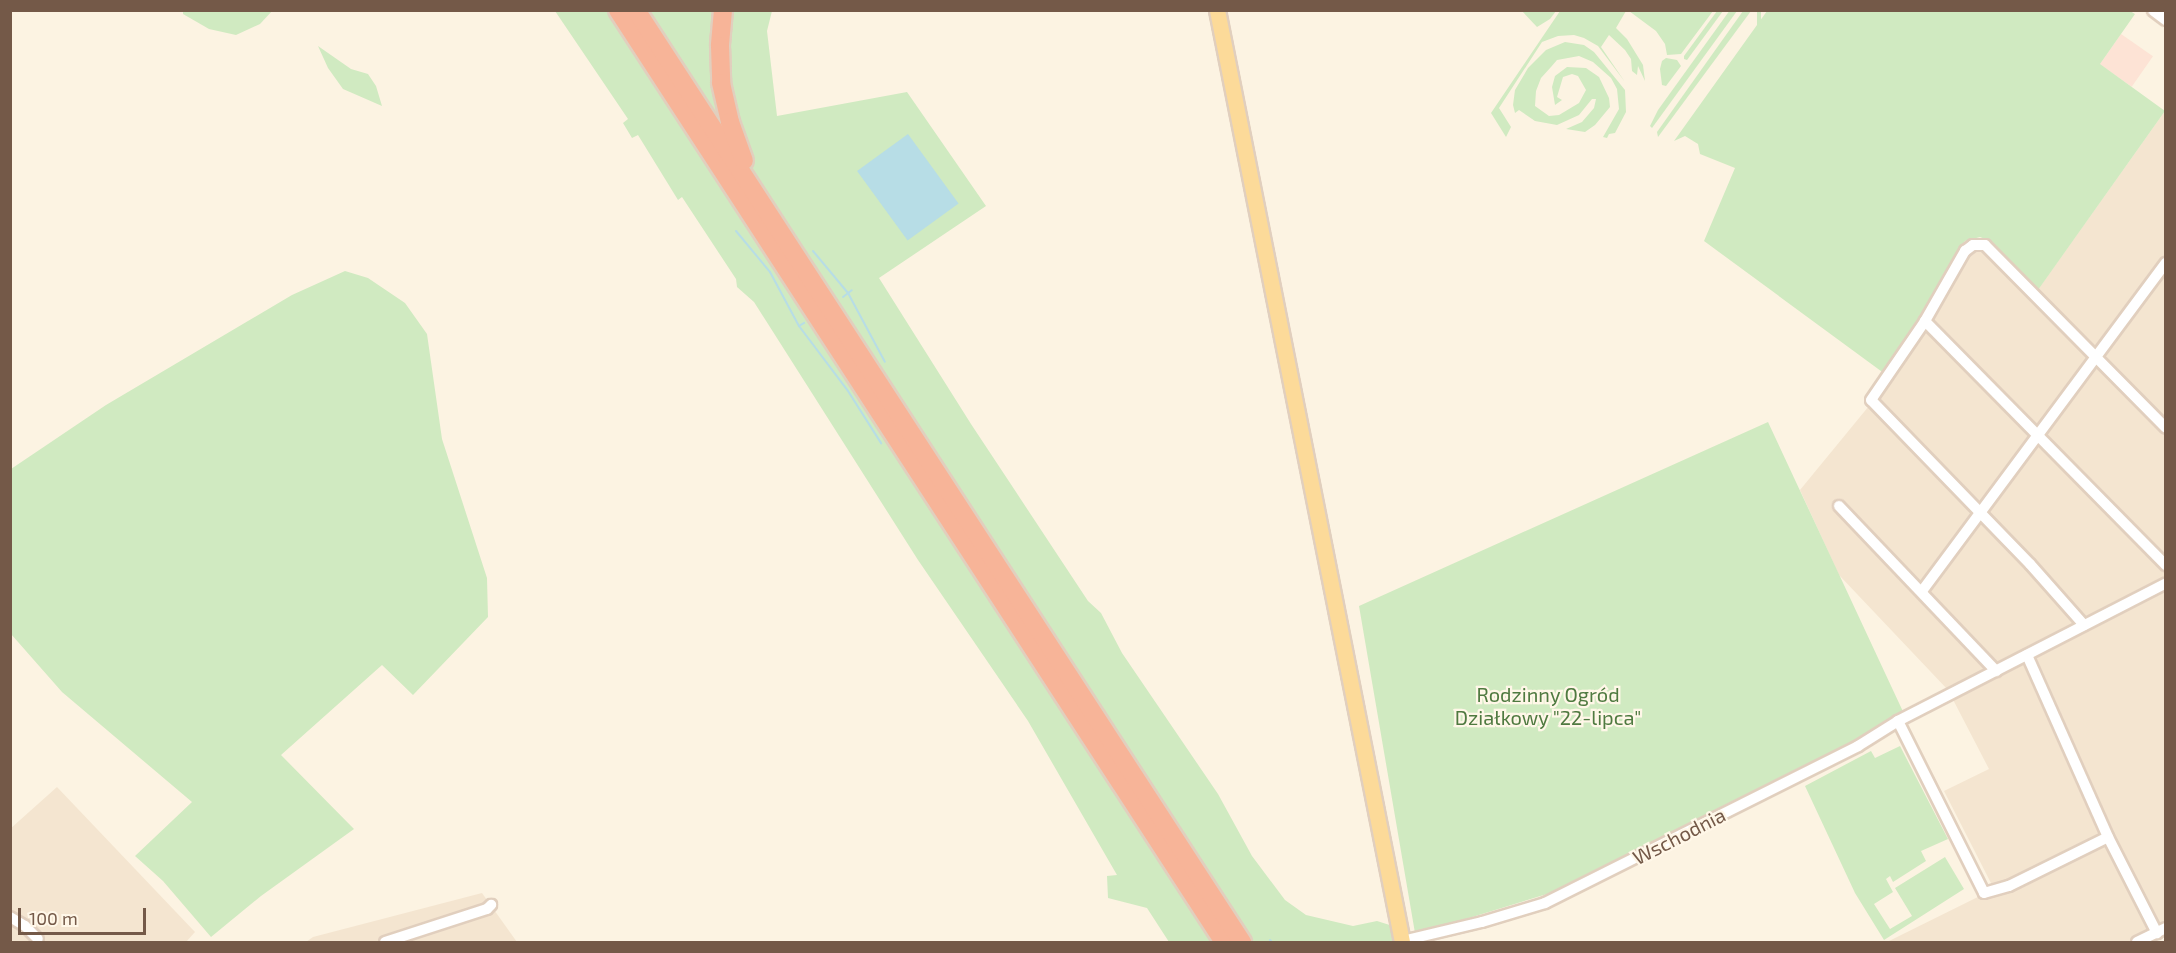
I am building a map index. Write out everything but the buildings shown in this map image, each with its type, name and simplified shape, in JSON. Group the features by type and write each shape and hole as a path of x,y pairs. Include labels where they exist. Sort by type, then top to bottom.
{"highway":[{"path":"618,10 1224,942"},
{"path":"636,10 1242,942"},
{"path":"723,10 720,46 723,98 757,196"}],"main road":[{"path":"1218,10 1402,942"}],"street":[{"path":"2154,10 2166,19"},
{"path":"2084,625 1981,514 1870,400 1925,321 1965,251 1973,245 1985,245 2164,423"},
{"path":"1922,591 2166,263"},
{"path":"1925,321 2166,566"},
{"path":"1839,506 1996,671"},
{"name":"Wschodnia","path":"1402,942 1545,903 1858,746 1898,721 2166,583"},
{"path":"2027,655 2108,837 2161,931 2137,942"},
{"path":"1898,721 1984,892 2009,886 2108,837"},
{"path":"385,942 487,909 491,904"},
{"path":"10,917 26,926 38,939"}],"shaded area":[{"path":"2121,34 2153,56 2132,87 2100,64"},
{"path":"2165,111 2165,937 2154,942 1887,942 1994,889 1944,791 1989,769 1948,690 1839,575 1800,490 1887,384 1971,251 1985,250 2032,298"},
{"path":"57,787 195,932 186,942 11,942 10,829"},
{"path":"482,893 517,942 306,942 313,937"}],"green space":[{"path":"273,10 260,24 236,35 209,29 183,14 183,11"},
{"path":"1730,10 1737,11 1652,128 1650,126 1658,110"},
{"name":"Rodzinny Ogród Działkowy \"22-lipca\"","path":"555,11 772,11 767,31 777,116 907,92 986,206 879,278 971,424 1088,601 1101,613 1122,653 1218,794 1252,856 1285,900 1306,915 1353,926 1377,921 1415,933 1359,606 1768,422 1906,718 1560,890 1417,934 1421,942 1169,942 1147,908 1108,898 1107,876 1117,875 1028,721 918,560 754,302 737,287 736,279 682,197 678,200 638,135 632,138 623,123 628,119"},
{"path":"1522,11 1556,11 1550,19 1537,27"},
{"path":"1560,11 1626,11 1616,28 1627,39 1643,65 1645,81 1638,66 1637,75 1632,71 1631,59 1609,35 1601,47 1625,82 1598,46 1584,38 1574,35 1558,36 1542,42 1499,108 1511,127 1506,137 1491,113"},
{"path":"1629,11 1713,11 1681,54 1667,55 1665,44 1656,31"},
{"path":"1717,11 1723,11 1687,60 1684,59 1684,56"},
{"path":"1743,11 1751,11 1658,137 1657,132"},
{"path":"1757,11 1761,11 1761,168 1757,168"},
{"path":"1767,11 2130,11 2135,14 2100,64 2165,111 2038,290 1990,241 1980,237 1965,241 1885,374 1704,241 1735,168 1700,154 1698,144 1685,136 1674,141"},
{"path":"1565,42 1584,45 1594,52 1625,90 1626,112 1615,133 1609,134 1607,138 1603,137 1619,109 1617,89 1611,78 1593,62 1579,56 1557,60 1541,78 1536,91 1535,106 1549,116 1559,115 1579,103 1586,90 1578,76 1572,74 1563,77 1557,97 1562,100 1555,105 1552,87 1555,76 1567,67 1586,68 1599,77 1609,98 1610,107 1595,125 1585,132 1566,129 1582,122 1594,108 1596,99 1592,99 1579,115 1557,125 1535,121 1519,110 1515,113 1513,105 1515,90 1528,68 1546,50"},
{"path":"318,46 351,69 368,74 376,86 382,106 343,89 328,68"},
{"path":"1666,58 1677,60 1681,66 1666,86 1662,85 1660,69 1662,61"},
{"path":"345,271 368,278 405,303 427,334 442,439 487,578 488,617 413,695 382,665 281,755 354,829 261,896 211,937 163,881 135,856 192,802 62,692 11,634 11,469 106,405 292,295"},
{"path":"1900,746 1948,839 1921,851 1926,861 1893,882 1890,876 1886,879 1893,892 1874,904 1890,929 1912,916 1895,888 1945,857 1964,889 1884,940 1855,893 1805,786 1871,751 1875,758"}],"water":[{"path":"908,134 959,204 908,241 857,171"}],"waterway":[{"path":"736,231 770,272 799,326 804,323"},
{"path":"813,251 848,293 885,362"},
{"path":"843,297 852,290"},
{"path":"799,326 848,391 881,443"}]}
